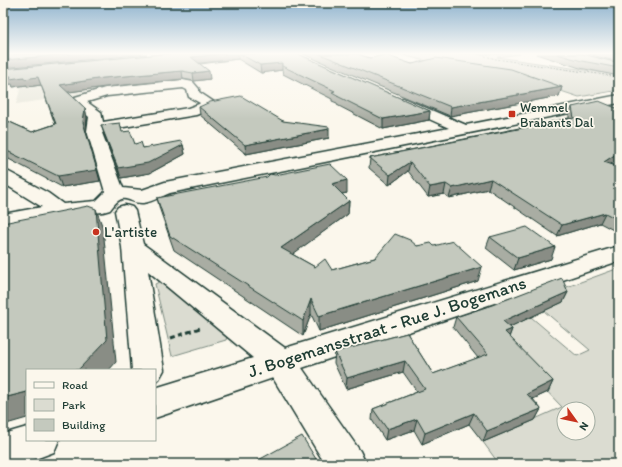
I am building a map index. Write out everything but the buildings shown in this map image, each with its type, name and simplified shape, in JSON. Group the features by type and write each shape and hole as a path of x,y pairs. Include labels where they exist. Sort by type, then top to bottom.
{"street":[{"path":"94,131 108,125 191,112 204,107 208,102 193,94 194,89 189,85 183,84 95,94 83,98 78,102 96,115 97,119 94,131 115,204 126,221 133,247 147,358"},
{"path":"394,98 464,129"},
{"path":"3,220 59,210 115,204 138,206 142,197 164,188 619,99"},
{"path":"3,176 41,197 59,210"},
{"path":"133,247 280,361 347,464"},
{"name":"J. Bogemansstraat - Rue J. Bogemans","path":"156,403 280,361 619,253"}],"path":[{"path":"147,358 213,324 222,317"}],"shaded area":[{"path":"24,76 114,76 165,78 167,83 16,104"}],"green space":[{"path":"492,76 619,76 619,90 579,97 552,88"},
{"path":"619,268 619,464 499,464 483,442 556,410 556,441 596,441 596,401 556,401 492,334 531,317 577,356 590,350 531,300"},
{"path":"159,282 228,333 226,340 172,356 155,284"}],"place":[{"name":"Wemmel Brabants Dal","path":"512,114"},
{"name":"L'artiste","path":"96,232"}]}
